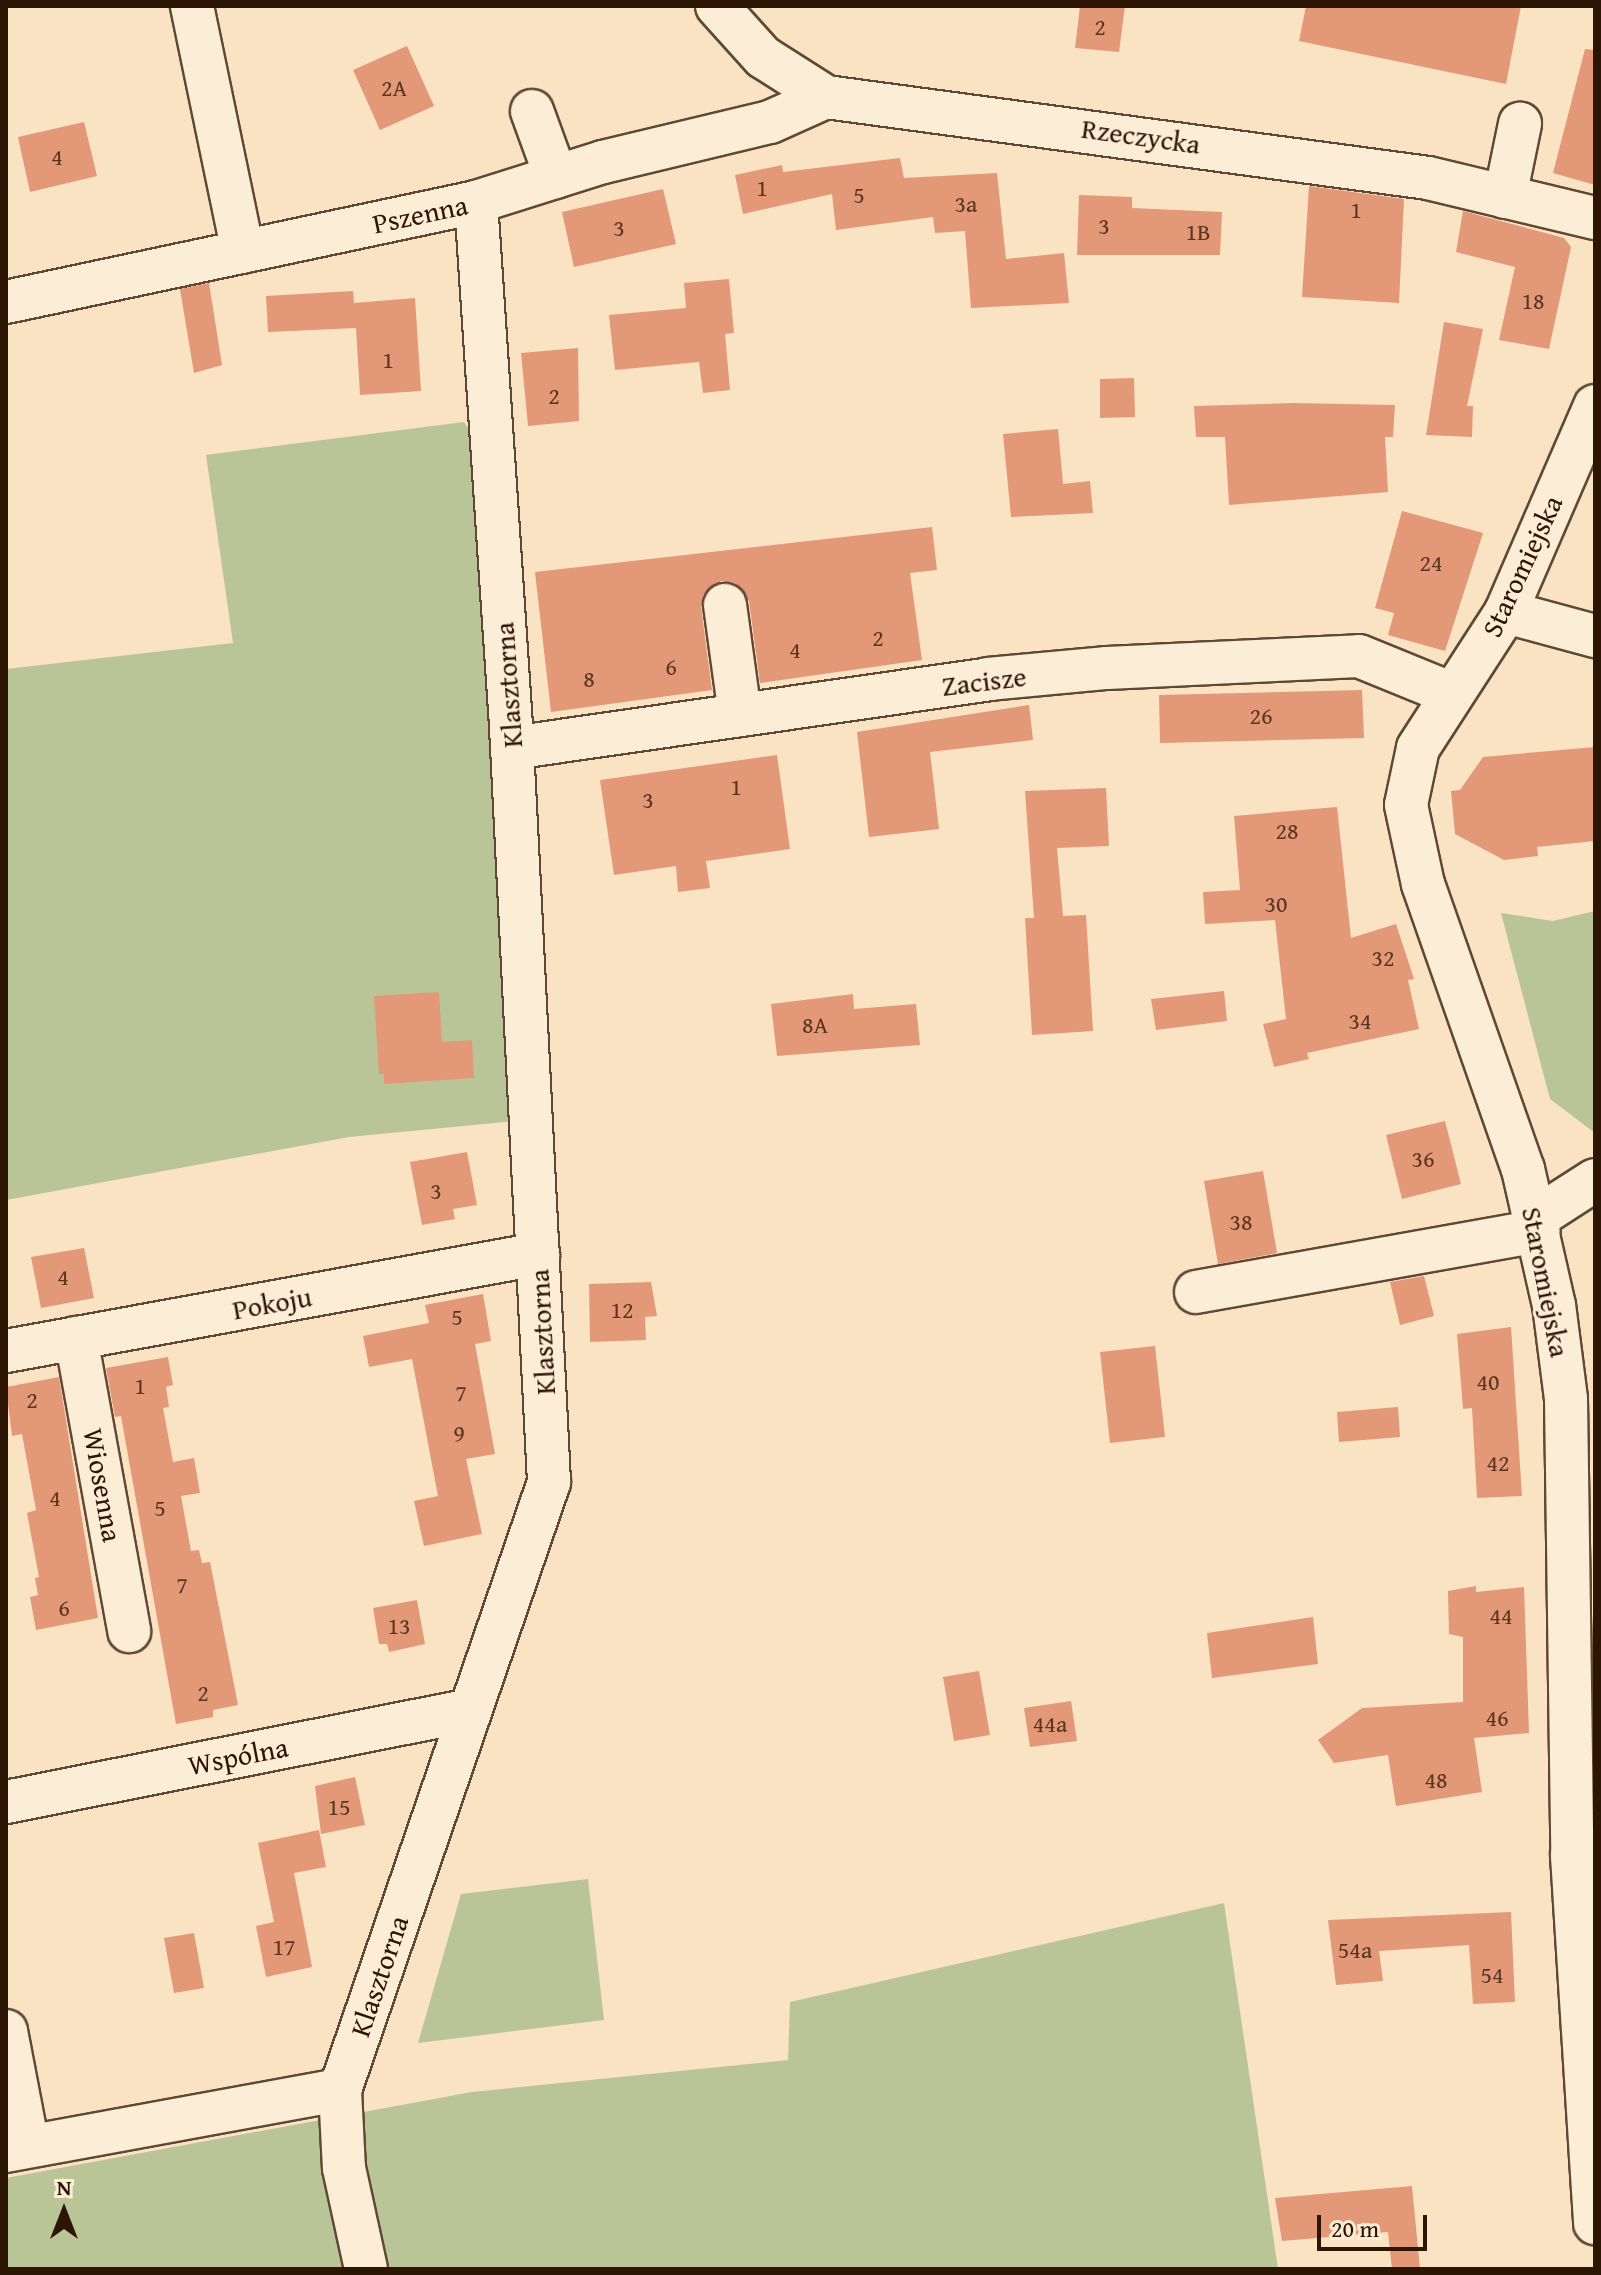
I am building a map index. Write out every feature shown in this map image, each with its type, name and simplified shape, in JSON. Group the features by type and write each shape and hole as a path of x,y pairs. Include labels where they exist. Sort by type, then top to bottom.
{"street":[{"path":"192,6 243,252"},
{"name":"Rzeczycka","path":"717,6 763,57 790,79 826,97 1194,143 1428,178 1595,218"},
{"name":"Pszenna","path":"6,302 476,202 556,177 770,122 826,97"},
{"path":"532,111 556,177"},
{"path":"1505,197 1520,124"},
{"name":"Klasztorna","path":"340,2090 549,1482 538,1254 505,759 476,202"},
{"name":"Staromiejska","path":"1595,406 1506,612 1413,761 1408,824 1538,1224 1566,1399 1573,1870 1595,2223"},
{"path":"725,605 740,715"},
{"path":"1506,612 1595,636"},
{"name":"Zacisze","path":"505,759 740,715 1018,676 1359,656 1452,694"},
{"path":"1196,1292 1538,1224 1595,1180"},
{"name":"Pokoju","path":"6,1351 538,1254"},
{"name":"Wiosenna","path":"76,1338 129,1631"},
{"name":"Wspólna","path":"6,1802 469,1710"},
{"path":"6,2031 17,2149 340,2090 344,2168 366,2269"}],"green space":[{"path":"464,422 470,431 514,1121 349,1137 6,1200 6,669 233,643 206,455"},
{"path":"1595,911 1595,1133 1550,1099 1501,913 1553,921"},
{"path":"588,1879 604,2020 418,2043 461,1894"},
{"path":"1224,1903 1278,2269 6,2269 6,2178 472,2092 788,2060 790,2002"}],"building":[{"path":"1080,6 1125,6 1119,52 1075,48"},
{"path":"1306,6 1521,6 1506,84 1299,41"},
{"path":"407,46 434,106 380,130 353,70"},
{"path":"1585,49 1595,50 1595,185 1553,173"},
{"path":"84,122 97,176 30,192 18,137"},
{"path":"900,158 904,178 997,173 1006,259 1064,253 1069,303 971,308 965,231 935,233 933,217 836,230 832,194 743,214 735,175 782,165 783,172"},
{"path":"1309,186 1404,199 1399,303 1302,297"},
{"path":"663,189 676,244 574,267 562,212"},
{"path":"1079,195 1132,197 1132,208 1222,212 1220,255 1077,255"},
{"path":"1463,211 1564,238 1571,247 1549,349 1499,340 1515,267 1456,252"},
{"path":"729,279 734,333 725,334 730,390 703,393 699,362 615,370 609,315 686,308 684,283"},
{"path":"209,283 222,365 194,373 180,289"},
{"path":"353,291 354,303 415,298 421,391 360,395 356,328 268,332 266,296"},
{"path":"1444,322 1483,329 1467,406 1473,406 1472,437 1426,435"},
{"path":"578,348 579,421 528,426 521,353"},
{"path":"1134,378 1135,417 1100,418 1100,379"},
{"path":"1293,403 1395,405 1393,437 1385,437 1388,492 1229,505 1225,437 1196,437 1194,406"},
{"path":"1058,429 1063,484 1090,481 1093,513 1011,517 1003,434"},
{"path":"1402,511 1483,533 1445,651 1388,635 1394,613 1375,608"},
{"path":"932,527 937,570 910,573 922,660 760,683 749,601 735,583 721,581 703,595 701,607 712,690 551,712 535,572"},
{"path":"1362,690 1364,738 1160,743 1159,695"},
{"path":"1029,705 1033,740 930,752 939,829 869,837 857,732"},
{"path":"1595,747 1595,841 1537,847 1538,856 1504,860 1455,834 1451,791 1460,790 1483,757"},
{"path":"777,755 790,849 706,861 710,888 678,892 676,866 614,875 600,780"},
{"path":"1106,788 1109,846 1057,848 1063,916 1086,915 1093,1031 1032,1035 1025,918 1034,918 1025,791"},
{"path":"1337,807 1351,938 1396,924 1414,979 1408,980 1419,1029 1307,1053 1309,1059 1274,1067 1263,1024 1286,1019 1275,920 1205,924 1203,892 1240,890 1234,816"},
{"path":"1224,991 1227,1021 1156,1030 1151,999"},
{"path":"439,992 442,1042 472,1040 474,1078 384,1084 384,1074 379,1074 374,996"},
{"path":"853,994 854,1009 916,1004 920,1045 777,1056 771,1004"},
{"path":"1445,1121 1461,1184 1402,1199 1386,1135"},
{"path":"467,1152 477,1205 453,1209 455,1219 422,1225 410,1162"},
{"path":"1263,1171 1277,1253 1218,1264 1204,1181"},
{"path":"84,1248 94,1298 41,1308 31,1257"},
{"path":"1424,1276 1434,1316 1400,1325 1390,1282"},
{"path":"651,1282 657,1316 645,1317 646,1340 590,1342 589,1284"},
{"path":"483,1294 491,1341 475,1344 495,1454 466,1459 482,1534 424,1546 414,1501 438,1496 412,1359 369,1367 363,1336 429,1323 425,1305"},
{"path":"1511,1327 1522,1496 1477,1498 1472,1408 1463,1409 1457,1334"},
{"path":"1155,1346 1165,1437 1110,1443 1100,1352"},
{"path":"168,1357 173,1385 166,1387 169,1407 163,1408 173,1462 194,1458 200,1493 181,1496 191,1551 199,1550 202,1563 210,1562 238,1705 213,1710 213,1717 176,1724 121,1416 115,1417 106,1368"},
{"path":"59,1377 98,1618 36,1630 30,1597 38,1595 35,1578 39,1577 27,1513 36,1510 22,1434 12,1436 6,1387"},
{"path":"1398,1407 1400,1437 1339,1442 1337,1412"},
{"path":"1476,1586 1476,1592 1524,1587 1529,1733 1474,1738 1482,1792 1396,1806 1388,1755 1334,1763 1318,1740 1362,1708 1463,1702 1463,1637 1449,1634 1448,1591"},
{"path":"417,1600 425,1644 389,1652 387,1644 379,1644 373,1608"},
{"path":"1313,1617 1318,1664 1212,1678 1207,1633"},
{"path":"979,1671 990,1735 954,1741 943,1677"},
{"path":"1071,1701 1077,1741 1030,1747 1024,1708"},
{"path":"355,1777 365,1825 321,1834 315,1786"},
{"path":"319,1830 326,1867 294,1873 312,1967 266,1977 256,1926 274,1922 258,1843"},
{"path":"1511,1912 1515,2002 1473,2004 1469,1945 1379,1951 1383,1981 1336,1985 1328,1920"},
{"path":"194,1933 204,1988 174,1993 164,1938"},
{"path":"1412,2186 1420,2269 1392,2269 1388,2232 1282,2241 1275,2198"}]}
